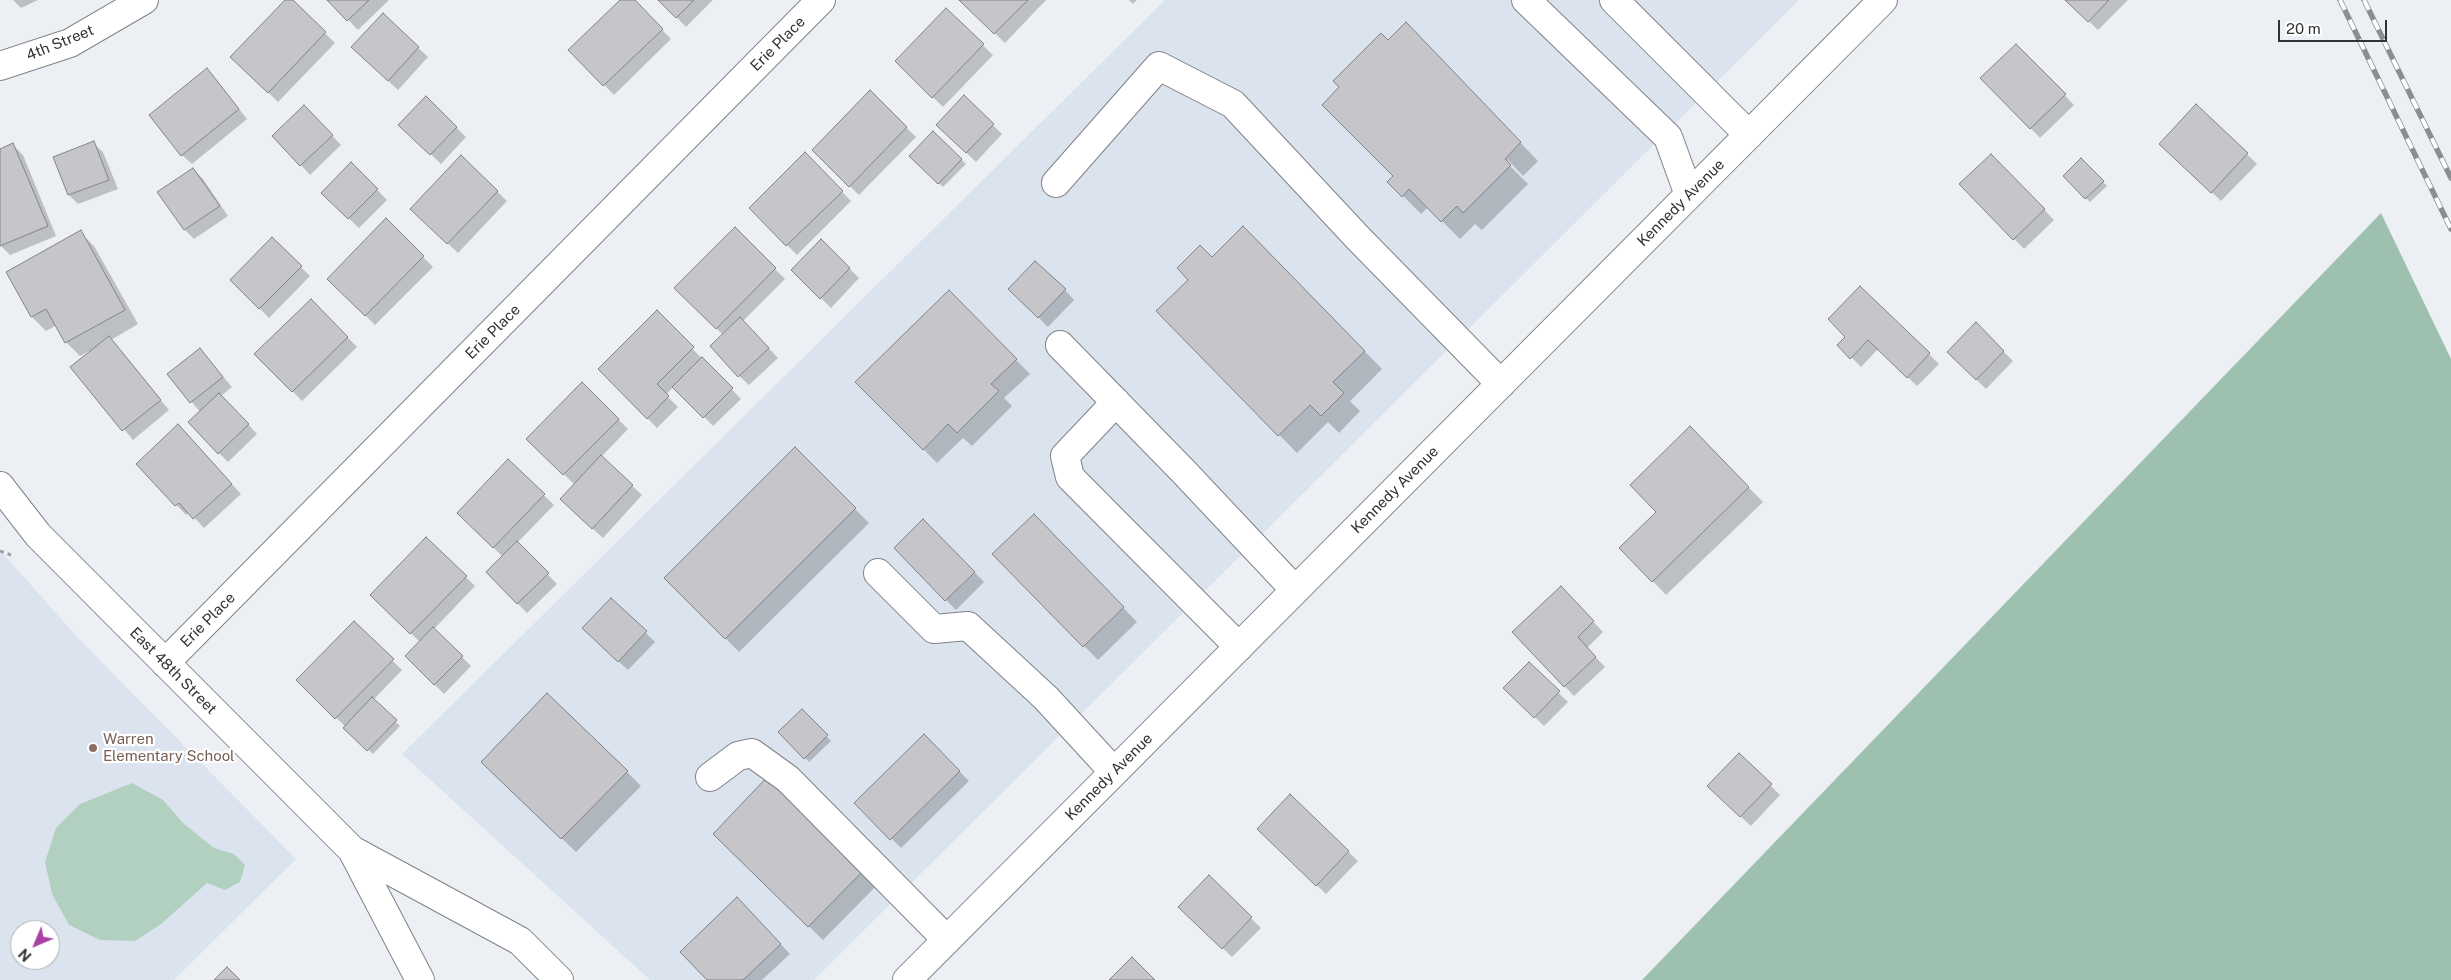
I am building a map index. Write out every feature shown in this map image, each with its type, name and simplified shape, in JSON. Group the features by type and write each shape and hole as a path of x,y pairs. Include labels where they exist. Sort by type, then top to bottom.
{"street":[{"name":"4th Street","path":"0,66 70,42 144,0"},
{"name":"Erie Place","path":"165,663 821,0"},
{"path":"1526,0 1668,136 1688,195"},
{"path":"1614,0 1749,135"},
{"name":"Kennedy Avenue","path":"907,980 1883,0"},
{"path":"1056,183 1159,66 1233,104 1358,238 1501,384"},
{"path":"1060,345 1295,590"},
{"path":"1116,402 1065,456 1070,477 1239,647"},
{"name":"East 48th Street","path":"0,486 38,535 352,850 520,941 559,980"},
{"path":"878,573 934,629 968,626 1046,698 1114,772"},
{"path":"710,777 738,756 752,753 788,779 947,940"},
{"name":"East 48th Street","path":"352,850 420,980"}],"shaded area":[{"path":"1165,0 1799,0 814,980 650,980 402,754"},
{"name":"Warren Elementary School","path":"0,550 77,637 296,859 174,980 0,980"}],"green space":[{"path":"2381,213 2451,359 2451,980 1642,980"},
{"path":"132,783 163,800 184,824 214,848 234,854 245,865 240,882 225,890 207,883 161,924 135,941 100,940 69,925 52,894 45,862 56,828 80,804"}],"building":[{"path":"285,0 293,0 326,32 268,93 230,57"},
{"path":"327,0 369,0 347,21"},
{"path":"620,0 635,0 663,29 603,86 568,50"},
{"path":"658,0 694,0 676,18"},
{"path":"959,0 1028,0 994,34"},
{"path":"2065,0 2109,0 2088,22"},
{"path":"946,8 984,44 932,98 895,61"},
{"path":"383,13 419,47 388,81 351,47"},
{"path":"1406,22 1521,142 1505,159 1511,165 1463,213 1457,206 1441,222 1409,189 1402,197 1387,182 1393,176 1322,105 1339,87 1333,81 1381,33 1388,40"},
{"path":"2016,44 2066,94 2030,129 1980,78"},
{"path":"207,68 239,109 181,156 149,115"},
{"path":"870,90 907,127 849,187 812,150"},
{"path":"964,95 994,124 966,153 936,125"},
{"path":"426,96 457,127 430,155 398,125"},
{"path":"2196,104 2248,153 2211,193 2159,144"},
{"path":"304,105 333,135 300,166 272,136"},
{"path":"933,131 962,159 938,184 909,156"},
{"path":"94,141 109,180 68,195 53,157"},
{"path":"13,143 48,226 0,246 0,149"},
{"path":"805,152 843,191 786,246 749,208"},
{"path":"1991,154 2045,209 2013,240 1959,184"},
{"path":"461,155 498,191 447,244 410,209"},
{"path":"2081,158 2104,181 2085,199 2063,176"},
{"path":"351,162 378,189 348,219 321,193"},
{"path":"193,168 220,206 184,230 157,192"},
{"path":"386,218 424,256 365,316 327,279"},
{"path":"1243,226 1365,351 1333,382 1344,393 1321,416 1310,405 1278,436 1156,311 1188,280 1177,268 1200,245 1212,257"},
{"path":"735,227 776,268 716,329 674,288"},
{"path":"81,230 125,310 65,343 46,309 31,317 6,272"},
{"path":"272,237 302,266 259,309 230,280"},
{"path":"821,239 850,268 820,299 791,270"},
{"path":"1035,261 1066,289 1038,318 1008,289"},
{"path":"1860,286 1930,353 1907,378 1868,340 1850,359 1837,345 1845,337 1828,319"},
{"path":"949,290 1017,359 991,384 999,391 957,433 948,424 923,450 855,382"},
{"path":"311,299 348,337 292,392 254,354"},
{"path":"657,310 694,347 657,384 669,396 647,419 598,369"},
{"path":"740,317 769,348 738,377 710,346"},
{"path":"1976,322 2004,351 1976,380 1947,352"},
{"path":"109,336 161,400 122,431 70,367"},
{"path":"200,348 223,377 190,403 167,374"},
{"path":"702,357 733,388 703,418 672,387"},
{"path":"582,382 619,419 563,475 526,439"},
{"path":"219,393 249,424 218,454 188,422"},
{"path":"178,424 232,484 193,519 179,503 175,506 136,464"},
{"path":"1690,426 1749,487 1652,582 1619,548 1656,512 1630,485"},
{"path":"795,447 856,508 725,639 664,578"},
{"path":"601,455 633,485 592,529 560,499"},
{"path":"508,459 545,494 493,548 457,513"},
{"path":"1034,514 1124,607 1083,647 992,554"},
{"path":"923,519 975,572 945,601 894,548"},
{"path":"426,537 467,576 410,634 370,595"},
{"path":"517,541 549,573 517,604 486,572"},
{"path":"1561,586 1594,621 1578,637 1596,657 1564,687 1512,632"},
{"path":"611,598 647,631 618,662 582,628"},
{"path":"354,621 394,659 335,719 296,680"},
{"path":"433,627 463,656 434,685 405,656"},
{"path":"1529,662 1560,691 1534,718 1503,688"},
{"path":"547,693 628,771 561,839 481,762"},
{"path":"372,697 397,720 367,751 343,728"},
{"path":"802,709 828,735 804,759 778,732"},
{"path":"924,734 960,771 890,840 854,803"},
{"path":"1739,753 1772,784 1740,817 1707,786"},
{"path":"771,773 868,866 808,927 713,834"},
{"path":"1290,794 1349,851 1316,886 1257,829"},
{"path":"1209,875 1252,917 1222,949 1178,907"},
{"path":"737,897 781,944 743,980 707,980 680,952"},
{"path":"1132,957 1155,980 1109,980"},
{"path":"227,967 240,980 214,980"}],"railway":[{"path":"2340,0 2451,229"},
{"path":"2364,0 2451,178"}],"place":[{"name":"Warren Elementary School","path":"93,748"}]}
